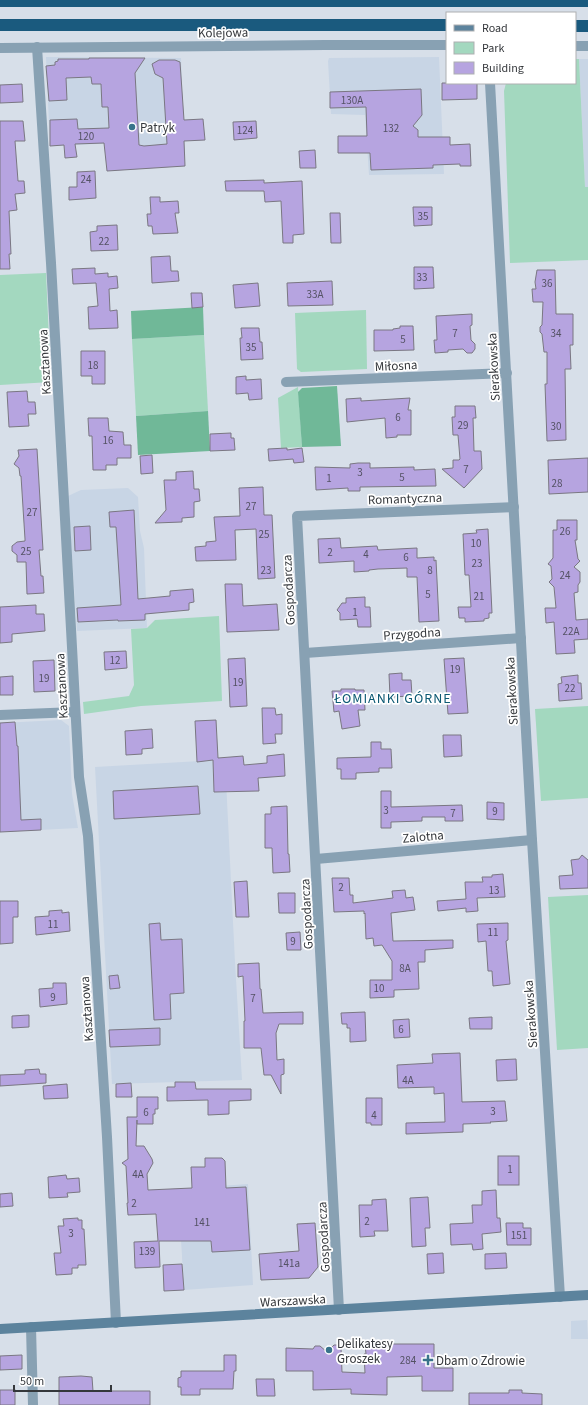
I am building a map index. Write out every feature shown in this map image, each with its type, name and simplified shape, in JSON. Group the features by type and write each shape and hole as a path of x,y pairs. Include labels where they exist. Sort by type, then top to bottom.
{"highway":[{"path":"0,1 588,1"},
{"name":"Kolejowa","path":"0,25 446,25"},
{"path":"576,26 588,26"}],"street":[{"name":"Kolejowa","path":"0,48 446,45"},
{"path":"576,46 588,46"},
{"name":"Kasztanowa","path":"37,47 51,263 75,712 79,776 88,836 107,1130 116,1323"},
{"name":"Sierakowska","path":"490,84 532,840 560,1297"},
{"name":"Miłosna","path":"286,382 507,373"},
{"name":"Romantyczna","path":"297,516 514,507"},
{"name":"Gospodarcza","path":"297,516 339,1310"},
{"name":"Przygodna","path":"305,653 521,638"},
{"path":"0,715 75,712"},
{"name":"Zalotna","path":"316,859 532,840"},
{"name":"Warszawska","path":"0,1329 588,1295"},
{"path":"31,1327 33,1405"}],"shaded area":[{"path":"46,57 181,58 185,166 123,170 121,143 50,146"},
{"path":"439,57 444,174 369,175 365,115 331,114 329,58"},
{"path":"579,59 588,59 588,187 585,187"},
{"path":"128,488 138,497 140,531 144,548 147,628 77,631 68,496 81,490"},
{"path":"61,720 69,726 72,794 78,828 0,832 0,723"},
{"path":"225,760 242,1080 112,1084 95,767"},
{"path":"248,1184 253,1285 184,1290 178,1189"},
{"path":"587,1320 588,1339 571,1339 571,1321"}],"green space":[{"path":"576,59 579,59 585,187 588,187 588,260 510,263 504,91 506,84 576,84"},
{"path":"46,273 51,382 0,385 0,275"},
{"path":"203,307 204,335 132,339 131,311"},
{"path":"366,310 367,369 301,372 297,369 295,313"},
{"path":"204,335 208,411 136,416 132,339"},
{"path":"337,386 341,446 302,447 298,392 302,388"},
{"path":"298,387 302,447 281,448 278,398"},
{"path":"208,411 210,451 138,455 136,416"},
{"path":"219,616 222,701 141,706 84,714 83,702 129,696 134,685 131,629 147,628 155,620"},
{"path":"588,706 588,798 541,801 535,709"},
{"path":"588,895 588,1048 557,1050 548,897"}],"building":[{"path":"145,58 135,73 139,145 144,146 167,144 163,78 155,74 152,64 159,60 175,60 180,62 184,120 203,119 205,140 184,141 185,166 107,171 104,143 75,144 77,157 65,158 64,145 50,146 50,120 77,119 78,129 109,128 108,107 102,107 101,84 92,84 91,77 66,78 67,100 49,101 46,66 55,65 55,62 58,61 58,59"},
{"path":"442,83 477,84 477,99 442,100"},
{"path":"22,84 23,102 0,103 0,85"},
{"path":"421,89 422,115 413,126 418,130 418,137 450,137 450,145 470,144 471,166 460,166 460,164 433,165 433,168 371,170 370,153 338,153 338,136 367,136 366,107 330,108 330,92"},
{"path":"0,121 23,121 25,141 15,141 18,181 24,181 25,193 15,194 17,210 9,211 11,254 9,254 10,269 0,269"},
{"path":"256,121 257,138 234,140 233,122"},
{"path":"315,150 316,168 300,168 299,151"},
{"path":"95,171 96,198 69,200 69,187 77,187 77,172"},
{"path":"264,180 264,183 302,181 304,234 293,235 293,243 283,243 281,201 265,202 264,191 226,191 225,181"},
{"path":"150,197 160,197 160,202 178,201 179,213 175,213 178,233 153,234 152,226 148,226 147,214 151,214"},
{"path":"413,207 432,207 432,225 414,226"},
{"path":"330,213 340,213 341,243 331,243"},
{"path":"117,225 118,250 91,251 90,232 97,231 97,226"},
{"path":"170,256 171,271 178,271 179,281 152,283 151,257"},
{"path":"414,267 433,267 434,288 414,289"},
{"path":"95,268 95,274 108,273 108,277 117,276 118,288 109,289 110,311 117,310 118,328 89,329 88,307 98,306 96,283 73,284 72,269"},
{"path":"537,270 555,270 556,314 573,314 573,345 570,345 571,369 565,369 566,440 547,441 545,384 547,384 547,352 544,352 542,334 540,332 540,327 542,325 543,302 533,302 532,289 536,289 535,282"},
{"path":"332,281 333,305 288,306 287,283"},
{"path":"258,283 260,306 235,308 233,285"},
{"path":"191,293 202,293 203,307 192,308"},
{"path":"472,314 472,325 470,326 471,340 475,344 475,349 472,353 467,353 463,349 435,353 434,340 437,340 436,316"},
{"path":"400,326 413,326 414,350 374,351 374,330 393,330 400,328"},
{"path":"241,328 259,328 263,359 241,360"},
{"path":"81,351 105,351 105,384 92,384 92,376 81,376"},
{"path":"246,376 246,380 261,379 262,399 249,400 248,393 236,394 236,377"},
{"path":"27,391 28,402 35,402 36,414 28,414 29,426 9,427 7,392"},
{"path":"361,398 361,401 410,398 408,410 411,410 411,435 397,435 397,437 386,438 385,418 347,422 346,399"},
{"path":"455,406 475,406 476,418 473,418 474,451 481,451 482,469 464,488 442,469 453,468 453,460 460,459 458,435 453,435 452,417 455,417"},
{"path":"88,418 108,418 109,431 123,432 124,445 131,445 131,458 117,458 117,465 106,465 106,470 93,470 92,436 89,436"},
{"path":"231,433 231,438 234,438 235,450 210,451 210,434"},
{"path":"287,448 287,450 302,448 304,462 294,463 293,459 269,461 268,449"},
{"path":"37,449 43,550 39,550 44,593 27,594 26,562 17,562 17,555 12,551 12,546 17,542 25,541 21,476 19,468 14,464 19,456 18,450"},
{"path":"152,455 153,473 141,474 140,456"},
{"path":"588,458 588,492 549,494 548,460"},
{"path":"370,463 370,468 414,467 414,470 435,469 436,486 360,487 360,491 348,491 348,488 316,490 315,467 350,468 350,464"},
{"path":"193,471 194,489 199,489 200,501 194,502 194,517 182,518 182,522 155,523 166,510 164,480 176,480 176,472"},
{"path":"263,487 264,515 272,515 275,578 258,579 256,529 235,530 236,560 196,561 195,547 206,546 206,542 216,541 214,517 240,516 239,488"},
{"path":"134,510 138,599 170,596 170,591 193,589 194,602 189,603 189,610 145,614 145,620 78,622 77,608 121,605 116,527 110,527 109,512"},
{"path":"557,520 577,520 577,540 575,540 578,559 580,561 574,567 580,572 580,582 578,585 578,592 574,593 576,620 588,619 588,639 574,640 575,653 556,654 554,622 546,623 545,608 556,608 554,587 549,582 552,579 551,566 548,564 553,558 553,530 557,530"},
{"path":"90,526 91,550 75,551 74,527"},
{"path":"488,529 492,613 489,613 489,618 484,619 484,621 465,622 465,618 459,618 458,607 471,607 469,575 465,575 463,534 477,533 476,530"},
{"path":"340,538 341,548 377,546 378,550 417,548 417,558 434,557 434,561 436,560 439,621 419,622 417,577 407,577 407,568 354,572 354,561 319,563 318,539"},
{"path":"225,584 242,584 243,606 277,604 279,630 227,632"},
{"path":"365,597 365,607 370,607 371,627 358,627 357,619 340,620 340,613 337,610 342,603 346,603 346,598"},
{"path":"36,605 36,614 44,614 45,631 12,634 12,642 0,643 0,607"},
{"path":"126,651 127,668 105,670 104,652"},
{"path":"245,658 247,706 230,707 228,659"},
{"path":"464,658 468,713 448,714 444,659"},
{"path":"54,660 55,691 34,692 33,661"},
{"path":"402,673 402,680 411,680 412,696 390,697 389,674"},
{"path":"578,675 578,683 581,683 582,699 559,701 558,684 562,683 561,677"},
{"path":"13,676 13,695 0,695 0,677"},
{"path":"341,689 364,690 365,710 358,710 360,726 342,729 339,711 334,712 332,691 341,691"},
{"path":"262,708 275,708 276,715 282,714 282,734 275,734 276,743 263,744"},
{"path":"216,720 218,758 243,756 244,765 267,763 267,756 284,754 285,776 258,778 259,791 214,792 213,760 197,762 195,721"},
{"path":"15,722 18,746 21,820 41,819 41,830 0,832 0,723"},
{"path":"152,729 153,748 142,749 142,754 126,755 125,731"},
{"path":"443,735 461,735 462,756 444,757"},
{"path":"371,742 381,742 381,749 391,749 392,768 379,768 379,772 356,773 356,779 341,779 341,769 337,769 337,758 371,757"},
{"path":"198,786 200,814 114,819 113,791"},
{"path":"381,791 391,791 391,807 462,805 463,821 445,821 445,817 422,817 422,821 391,822 391,828 381,828"},
{"path":"487,802 504,803 504,820 487,819"},
{"path":"287,806 290,872 273,873 272,848 265,848 265,814 271,814 271,807"},
{"path":"582,855 588,860 588,888 560,889 559,876 573,875 571,860 579,859"},
{"path":"503,874 505,897 477,898 478,911 466,912 466,908 438,911 437,901 466,899 465,882 483,882 482,877 492,877 492,875"},
{"path":"332,878 349,878 350,895 353,895 353,903 393,898 392,891 405,890 406,898 413,897 415,910 391,913 393,941 453,940 453,948 425,950 425,962 418,962 419,989 394,990 394,997 370,998 370,980 392,980 392,961 382,945 374,946 373,938 366,939 364,911 334,912"},
{"path":"247,881 249,917 236,917 234,882"},
{"path":"278,893 295,893 295,913 279,913"},
{"path":"0,901 18,901 18,917 13,917 13,943 0,944"},
{"path":"62,910 62,913 69,912 70,931 36,935 35,917 49,916 49,911"},
{"path":"160,923 161,940 182,939 184,993 170,994 171,1019 154,1020 149,924"},
{"path":"508,923 508,940 506,941 510,984 493,986 492,971 488,971 486,941 478,942 477,924"},
{"path":"300,932 301,950 287,950 286,933"},
{"path":"259,963 263,1013 303,1012 303,1024 279,1024 276,1033 277,1060 284,1059 284,1074 281,1075 281,1094 271,1075 264,1075 261,1048 244,1048 245,1021 243,976 238,977 238,964"},
{"path":"118,975 120,988 110,989 109,976"},
{"path":"53,983 66,983 67,1004 40,1007 39,989 53,988"},
{"path":"365,1012 366,1041 350,1042 350,1028 347,1028 347,1024 342,1024 341,1013"},
{"path":"29,1015 29,1027 12,1028 12,1016"},
{"path":"492,1017 492,1029 470,1029 469,1018"},
{"path":"409,1019 410,1037 394,1038 393,1020"},
{"path":"160,1028 160,1045 110,1047 109,1030"},
{"path":"460,1053 462,1102 505,1101 507,1121 463,1124 463,1132 406,1134 406,1123 445,1122 444,1093 434,1094 434,1087 398,1088 397,1065 433,1063 432,1054"},
{"path":"516,1059 517,1080 497,1081 496,1060"},
{"path":"39,1069 40,1074 46,1074 46,1083 0,1086 0,1075 25,1074 25,1070"},
{"path":"175,1082 195,1082 196,1089 251,1089 251,1100 229,1101 229,1114 208,1115 208,1100 167,1101 167,1087 175,1087"},
{"path":"131,1083 132,1097 116,1097 116,1084"},
{"path":"67,1084 68,1098 44,1099 43,1086"},
{"path":"137,1097 158,1097 158,1109 155,1109 155,1114 153,1114 153,1124 137,1124 137,1120 136,1146 144,1146 153,1163 147,1174 148,1190 192,1188 191,1167 205,1167 205,1158 222,1158 225,1161 226,1188 246,1187 250,1250 212,1252 211,1241 159,1241 160,1267 135,1268 134,1242 158,1241 156,1214 128,1215 126,1166 122,1163 128,1159 127,1117 137,1117"},
{"path":"366,1098 382,1098 382,1125 371,1125 371,1123 366,1123"},
{"path":"498,1156 519,1156 519,1185 498,1185"},
{"path":"66,1175 67,1179 79,1178 80,1192 67,1193 68,1197 49,1198 48,1177"},
{"path":"496,1190 497,1218 500,1218 501,1232 482,1234 483,1249 473,1250 472,1244 451,1245 450,1224 473,1223 472,1205 482,1205 482,1191"},
{"path":"12,1193 13,1206 0,1207 0,1194"},
{"path":"428,1197 430,1228 425,1228 426,1246 412,1247 410,1198"},
{"path":"386,1199 388,1231 374,1231 375,1236 360,1237 359,1205 372,1205 372,1200"},
{"path":"78,1218 78,1220 82,1220 82,1229 84,1229 86,1265 78,1265 78,1268 72,1268 72,1274 56,1275 54,1253 61,1253 58,1226 64,1226 63,1219"},
{"path":"315,1223 318,1267 309,1278 261,1280 259,1254 299,1251 297,1224"},
{"path":"506,1223 523,1223 523,1228 531,1228 531,1245 507,1245"},
{"path":"443,1253 444,1273 428,1274 427,1254"},
{"path":"506,1253 507,1268 485,1269 485,1254"},
{"path":"182,1264 184,1290 164,1291 163,1265"},
{"path":"365,1344 434,1344 434,1368 453,1368 453,1391 422,1391 422,1376 387,1377 387,1395 351,1394 351,1389 313,1390 313,1371 286,1371 286,1348 313,1349 315,1346 320,1346 327,1352 334,1345 338,1345 341,1348 342,1372 365,1373"},
{"path":"22,1355 22,1369 0,1370 0,1356"},
{"path":"224,1355 236,1355 236,1371 234,1371 233,1389 200,1389 200,1395 181,1395 181,1387 178,1387 178,1378 181,1377 181,1371 224,1371"},
{"path":"59,1377 92,1377 93,1391 150,1391 150,1405 59,1405"},
{"path":"256,1379 274,1379 275,1396 257,1396"},
{"path":"0,1390 15,1390 15,1405 0,1405"},
{"path":"509,1390 522,1390 522,1393 542,1394 542,1405 469,1405 469,1393 509,1393"}],"place":[{"name":"Patryk","path":"132,127"},
{"name":"Delikatesy Groszek","path":"329,1350"},
{"name":"Dbam o Zdrowie","path":"428,1360"}],"district":[{"name":"ŁOMIANKI GÓRNE","path":"393,698"}]}
